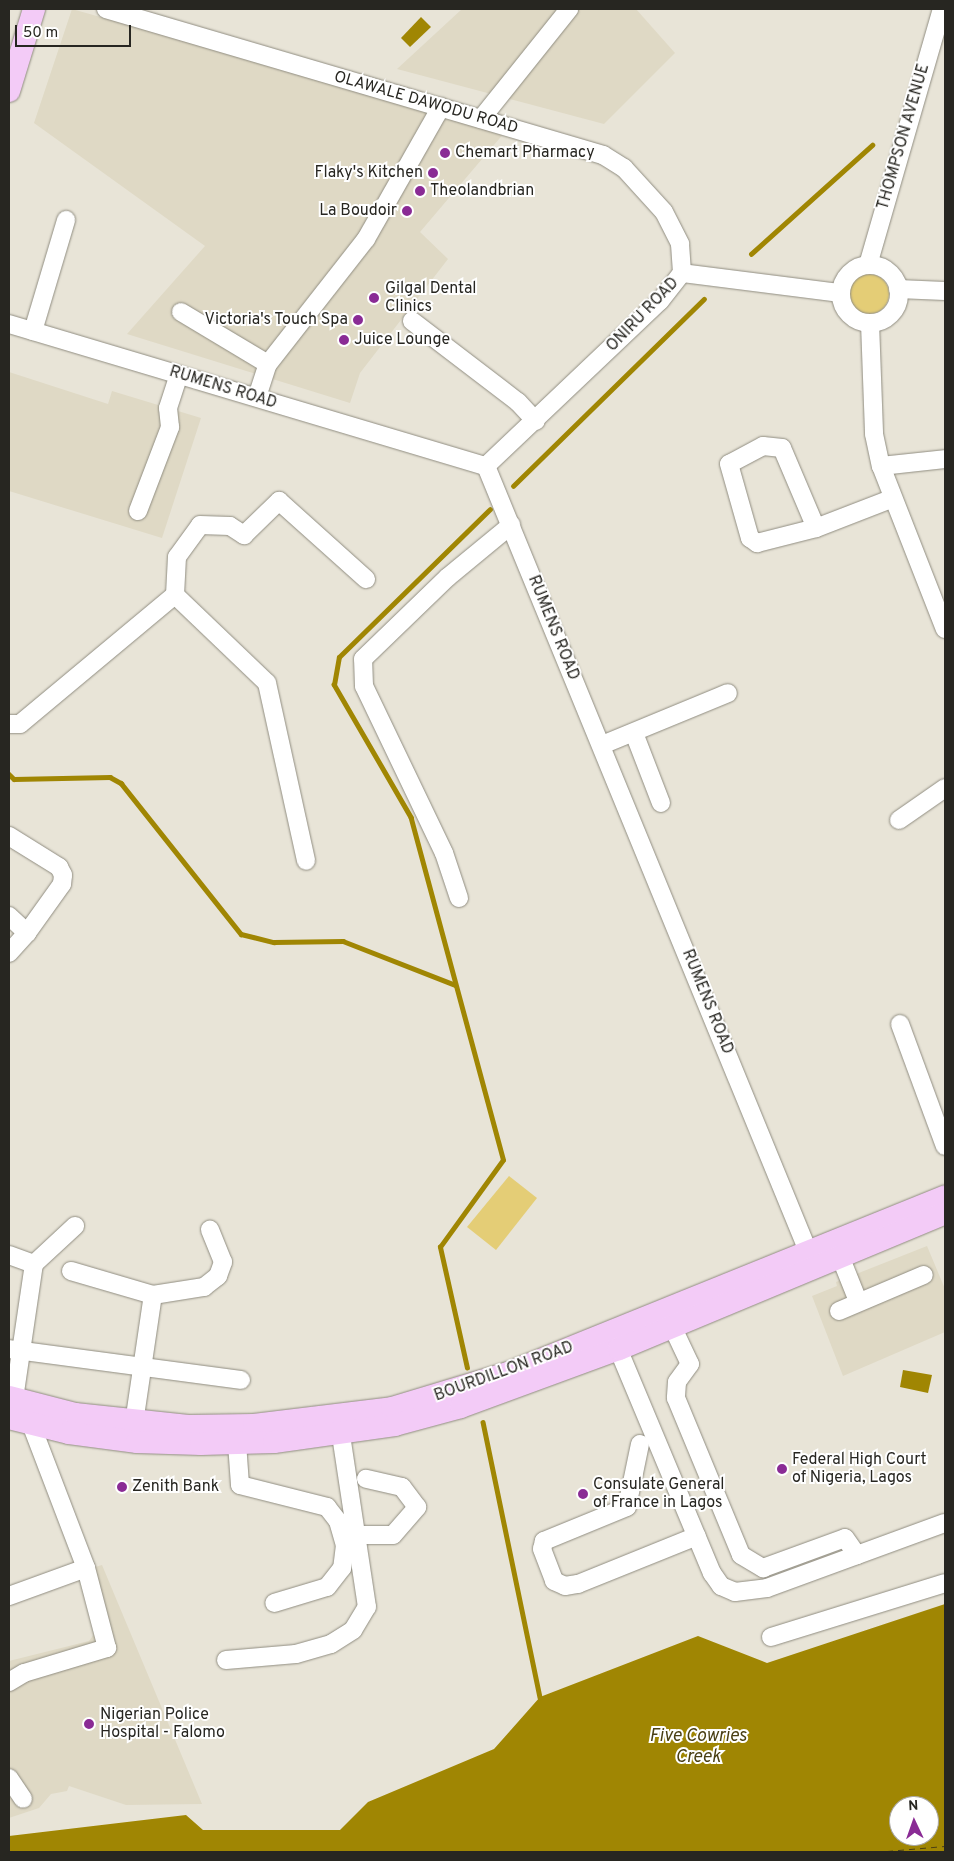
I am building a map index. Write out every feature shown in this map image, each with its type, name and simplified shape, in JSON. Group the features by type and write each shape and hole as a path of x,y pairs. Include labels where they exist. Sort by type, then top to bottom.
{"main road":[{"path":"9,91 34,9"},
{"name":"BOURDILLON ROAD","path":"11,1405 34,1415 137,1442 237,1443 341,1434 461,1407 615,1341 808,1251 945,1196"},
{"name":"BOURDILLON ROAD","path":"34,1415 134,1423 254,1425 392,1408 457,1391 615,1341 672,1326 945,1214"}],"street":[{"name":"OLAWALE DAWODU ROAD","path":"106,9 603,154 624,168 664,212 680,244 682,273"},
{"path":"481,119 569,9"},
{"name":"THOMPSON AVENUE","path":"868,266 942,9"},
{"path":"256,398 268,364 366,239 441,107"},
{"path":"33,331 66,220"},
{"path":"868,266 887,271 898,289 895,308 870,323 849,314 840,293 852,271 868,266"},
{"name":"ONIRU ROAD","path":"486,466 536,421 660,301 682,273 840,293"},
{"path":"898,289 945,291"},
{"path":"181,312 268,364"},
{"path":"412,321 518,402 536,421"},
{"path":"870,323 874,434 881,466 891,499 945,629"},
{"name":"RUMENS ROAD","path":"9,324 486,466 808,1251"},
{"path":"138,512 170,427 168,408 179,375"},
{"path":"816,528 782,448 763,446 732,459 728,470 750,538 757,543 816,528 891,499"},
{"path":"881,466 945,459"},
{"path":"306,861 267,683 175,595 176,558 200,525 230,526 244,535 279,501 366,579"},
{"path":"459,898 444,853 364,686 363,659 369,649 448,577 511,526"},
{"path":"9,724 20,724 175,595"},
{"path":"602,745 728,693"},
{"path":"634,733 661,803"},
{"path":"899,820 945,788"},
{"path":"9,836 59,867 63,875 62,884 27,933 9,953"},
{"path":"9,916 27,933"},
{"path":"900,1024 945,1146"},
{"path":"11,1405 15,1351 34,1264 75,1226"},
{"path":"71,1271 153,1294 204,1287 218,1276 223,1262 210,1229"},
{"path":"9,1255 34,1264"},
{"path":"840,1256 858,1301"},
{"path":"839,1310 924,1275"},
{"path":"134,1423 153,1294"},
{"path":"672,1326 690,1364 677,1382 676,1398 741,1555 763,1568 845,1538 857,1555"},
{"path":"615,1341 712,1573 721,1586 735,1592 766,1588 945,1523"},
{"path":"15,1351 241,1380"},
{"path":"9,1682 24,1673 107,1648 86,1568 34,1415"},
{"path":"226,1660 296,1654 331,1644 353,1630 367,1607 341,1434"},
{"path":"237,1443 240,1485 327,1507 338,1521 345,1545 342,1568 327,1588 274,1603"},
{"path":"640,1444 627,1507 544,1541 542,1549 554,1581 565,1586 578,1584 697,1536"},
{"path":"357,1535 393,1535 417,1507 402,1487 366,1479"},
{"path":"9,1596 86,1568"},
{"path":"771,1637 945,1583"},
{"path":"9,1778 24,1799"}],"shaded area":[{"path":"72,9 505,132 420,232 448,259 360,373 350,403 127,334 205,246 34,123"},
{"path":"462,9 636,9 675,53 604,124 397,69"},
{"path":"873,274 880,277 886,283 889,294 888,302 880,311 873,314 865,314 858,311 850,302 849,290 852,283 861,275"},
{"path":"9,372 108,404 112,391 201,418 162,538 9,491"},
{"path":"509,1176 537,1198 496,1250 467,1227"},
{"path":"927,1246 945,1289 945,1332 843,1376 812,1296 837,1286 836,1282"},
{"name":"Nigerian Police Hospital - Falomo","path":"102,1565 202,1804 126,1805 69,1786 67,1791 51,1794 39,1808 9,1818 9,1661 89,1641 97,1630 81,1571"}],"water":[{"path":"421,17 431,27 410,47 401,38"},
{"path":"903,1370 932,1375 928,1393 900,1387"},
{"name":"Five Cowries Creek","path":"945,1604 945,1852 9,1852 9,1836 186,1815 203,1830 340,1830 368,1802 494,1749 540,1697 698,1636 767,1663"}],"waterway":[{"path":"751,254 872,145"},
{"path":"513,486 704,299"},
{"path":"467,1368 440,1247 503,1160 411,818 334,685 339,657 490,509"},
{"path":"9,774 14,779 110,777 121,783 241,934 274,942 343,941 455,985"},
{"path":"483,1422 540,1697"}],"ferry route":[{"path":"876,1852 945,1846"}],"place":[{"name":"Chemart Pharmacy","path":"445,153"},
{"name":"Flaky's Kitchen","path":"433,173"},
{"name":"Theolandbrian","path":"420,191"},
{"name":"La Boudoir","path":"407,211"},
{"name":"Gilgal Dental Clinics","path":"374,298"},
{"name":"Victoria's Touch Spa","path":"358,320"},
{"name":"Juice Lounge","path":"344,340"},
{"name":"Federal High Court of Nigeria, Lagos","path":"782,1469"},
{"name":"Zenith Bank","path":"122,1487"},
{"name":"Consulate General of France in Lagos","path":"583,1494"},
{"name":"Nigerian Police Hospital - Falomo","path":"89,1724"}]}
